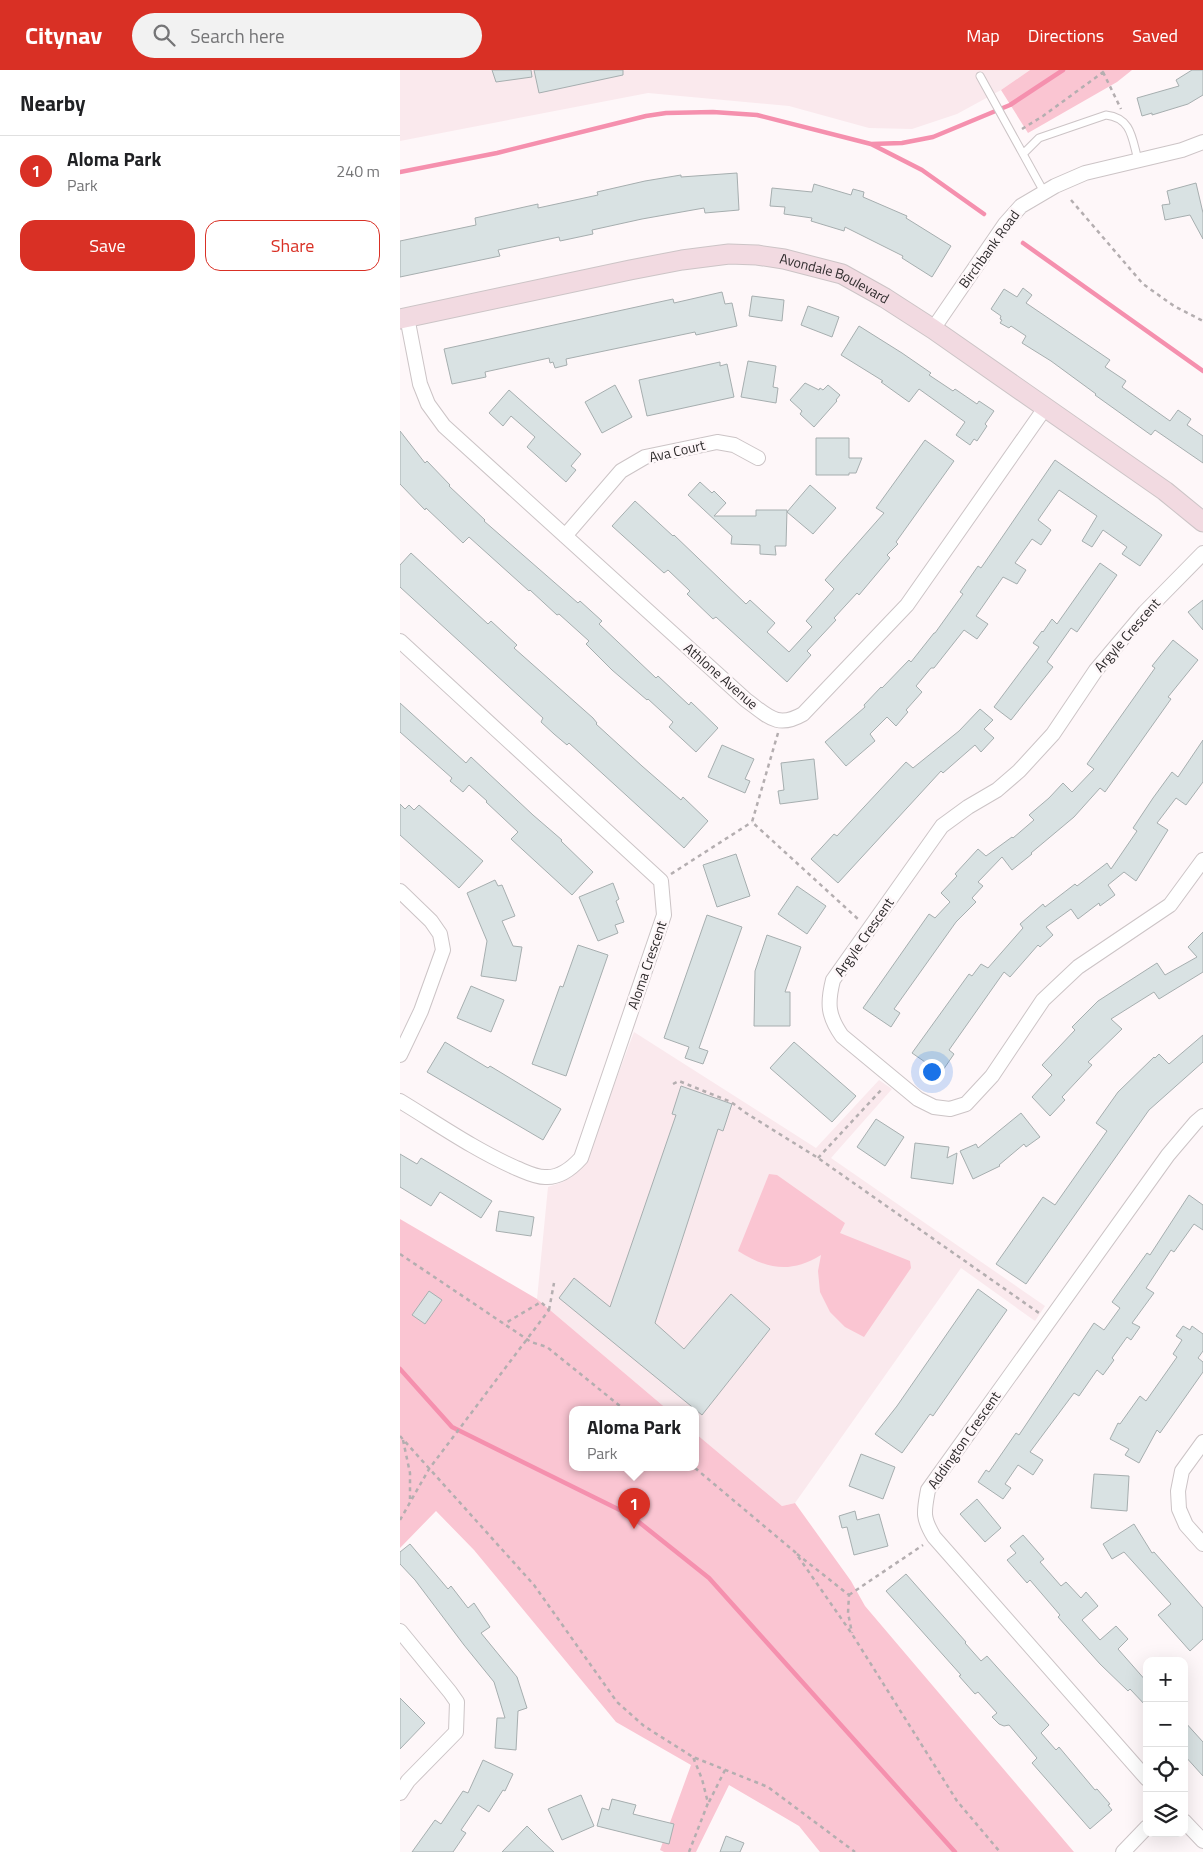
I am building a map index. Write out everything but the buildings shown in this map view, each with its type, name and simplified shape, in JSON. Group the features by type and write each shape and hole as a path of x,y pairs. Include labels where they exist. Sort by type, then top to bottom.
{"street":[{"name":"Birchbank Road","path":"933,329 1005,224 1021,206 1044,192 1085,173 1182,150 1203,142"},
{"name":"Avondale Boulevard","path":"404,318 682,260 729,254 757,255 784,259 842,274 885,298 933,329 1165,491 1203,522"},
{"name":"Athlone Avenue","path":"404,318 420,384 428,404 444,426 746,700 766,715 781,722"},
{"path":"781,722 794,719 803,714 907,604 1045,408"},
{"name":"Ava Court","path":"565,536 621,471 645,457 717,442 734,445 758,458"},
{"name":"Argyle Crescent","path":"1203,553 1145,612 1096,670 1053,734 1019,771 997,790 968,807 942,826 833,980 829,996 830,1014 842,1036 918,1099 934,1107 950,1109 966,1104 992,1076 1043,1000 1078,967 1170,905 1203,860"},
{"path":"400,641 661,881"},
{"name":"Aloma Crescent","path":"400,1102 496,1159 534,1176 547,1177 560,1174 572,1168 581,1158 664,915 661,881"},
{"path":"400,891 431,921 440,934 443,950 421,1011 400,1055"},
{"name":"Addington Crescent","path":"1143,1774 934,1537 925,1521 924,1508 928,1490 1168,1155 1203,1116"},
{"path":"1203,1442 1182,1471 1178,1492 1178,1509 1186,1525 1203,1544"},
{"path":"400,1631 457,1702 458,1718 456,1732 408,1781 400,1793"},
{"path":"1188,1825 1203,1842"},
{"path":"1123,1852 1143,1831"}],"lane":[{"path":"980,76 1044,192"},
{"path":"1023,154 1039,138 1106,115 1122,120 1127,125 1138,160"}],"path":[{"path":"1011,133 1044,116 1104,71 1121,106 1122,120"},
{"path":"1071,200 1143,284 1174,306 1203,321"},
{"path":"661,881 752,822 781,722"},
{"path":"752,822 870,930"},
{"path":"818,1158 892,1078"},
{"path":"673,1084 679,1081 732,1102 746,1114 818,1158 1049,1320"},
{"path":"400,1254 527,1339 548,1347 620,1406"},
{"path":"400,1520 429,1469 549,1310 554,1284"},
{"path":"504,1324 541,1302 549,1310"},
{"path":"401,1437 534,1585 617,1702 644,1726 693,1757 768,1787 855,1852"},
{"path":"401,1437 410,1473 410,1501"},
{"path":"698,1471 849,1595"},
{"path":"849,1595 934,1537"},
{"path":"795,1552 852,1634 957,1801 1000,1852"},
{"path":"849,1595 848,1613 852,1634"},
{"path":"693,1757 702,1779 708,1803"},
{"path":"689,1852 708,1803 725,1770"}],"shaded area":[{"path":"400,70 1030,70 1001,90 957,114 912,129 869,128 789,106 648,93 400,141"},
{"path":"1030,70 1132,70 1117,82 1028,133 1001,90"},
{"path":"634,1032 816,1148 879,1080 892,1089 831,1158 1045,1306 1035,1321 961,1268 795,1503 782,1506 699,1436 699,1406 663,1406 537,1299 548,1187 563,1182 573,1175 587,1157"},
{"path":"769,1174 777,1175 845,1223 840,1233 910,1261 911,1268 864,1337 845,1327 830,1312 820,1292 818,1271 821,1255 799,1265 779,1267 759,1262 738,1251"},
{"path":"400,1219 537,1299 663,1406 569,1406 569,1471 699,1471 699,1436 782,1506 795,1503 851,1581 865,1606 1074,1852 820,1852 799,1826 729,1785 696,1852 664,1852 660,1850 691,1765 616,1722 474,1550 436,1511 400,1548"}],"waterway":[{"path":"871,144 902,143 933,137 1010,105 1063,70"},
{"path":"400,172 497,153 646,116 666,113 713,112 757,115 871,144 922,170 984,214"},
{"path":"1023,243 1203,371"},
{"path":"400,1369 452,1427 630,1515 709,1578 955,1852"}],"place":[{"name":"Aloma Park","path":"634,1529"}]}
